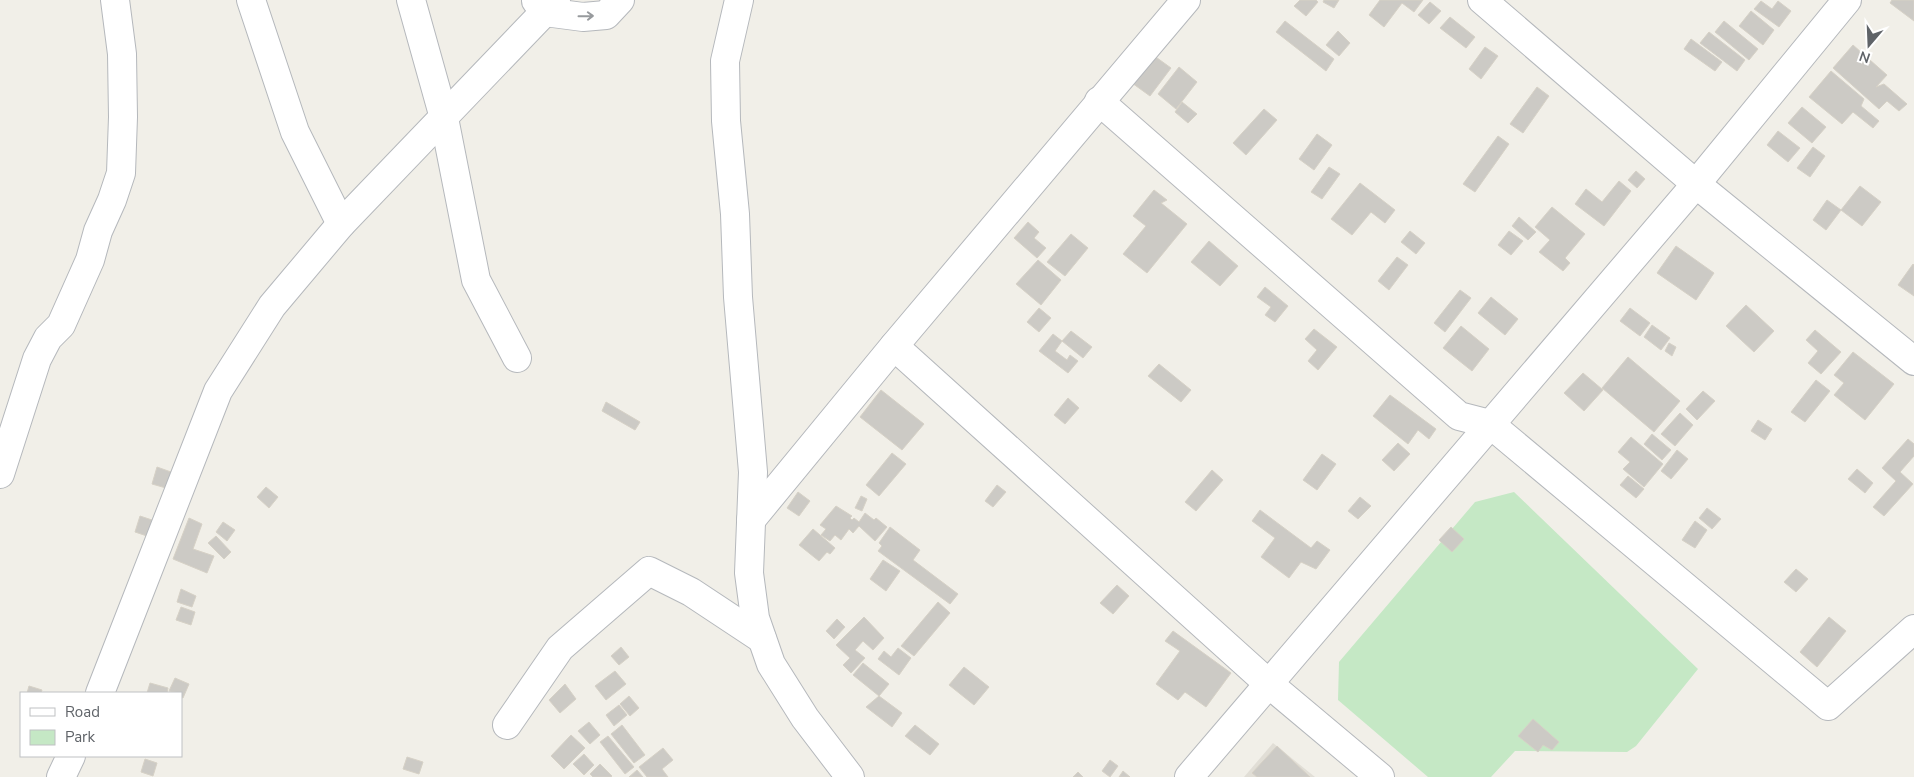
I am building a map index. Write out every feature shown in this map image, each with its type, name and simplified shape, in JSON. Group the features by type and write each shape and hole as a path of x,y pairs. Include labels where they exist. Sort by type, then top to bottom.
{"street":[{"path":"0,474 37,359 48,338 61,325 90,260 98,231 112,200 120,173 123,117 122,54 115,0"},
{"path":"250,0 295,132 341,224"},
{"path":"411,0 444,118 476,280 517,358"},
{"path":"100,692 218,392 272,306 341,224 444,118 546,4 583,17 606,15 620,0"},
{"path":"739,0 725,61 726,111 735,214 738,297 753,472 749,573 755,618 772,664 805,718 850,777"},
{"path":"751,520 894,346 1186,0"},
{"path":"1482,0 1696,184 1914,361"},
{"path":"1189,777 1696,184 1846,0"},
{"path":"1099,101 1459,416 1490,424 1828,706 1914,629"},
{"path":"894,346 1268,684 1380,777"},
{"path":"507,725 560,648 649,571 691,592 762,639"},
{"path":"61,777 71,757"}],"shaded area":[{"path":"1273,743 1315,777 1244,777"}],"green space":[{"path":"1514,492 1698,669 1636,746 1627,752 1515,751 1491,777 1428,777 1338,700 1339,662 1475,502"}],"building":[{"path":"1300,0 1316,0 1318,2 1306,16 1294,6"},
{"path":"1324,0 1339,0 1334,8 1323,2"},
{"path":"1380,0 1423,0 1414,12 1402,3 1384,27 1369,15"},
{"path":"1892,0 1914,0 1914,21 1890,3"},
{"path":"1761,1 1772,9 1778,1 1791,11 1779,27 1754,9"},
{"path":"1430,2 1441,11 1429,24 1418,15"},
{"path":"1751,11 1774,30 1763,45 1739,26"},
{"path":"1450,17 1475,37 1466,48 1440,28"},
{"path":"1285,21 1334,59 1326,71 1276,32"},
{"path":"1724,21 1758,49 1749,60 1715,32"},
{"path":"1338,31 1350,43 1339,56 1326,45"},
{"path":"1709,32 1745,60 1737,71 1700,43"},
{"path":"1691,39 1722,62 1715,71 1684,49"},
{"path":"1853,45 1887,75 1876,87 1884,84 1907,104 1899,111 1887,101 1879,109 1833,68"},
{"path":"1485,47 1498,56 1481,79 1469,69"},
{"path":"1153,55 1171,68 1150,96 1132,83"},
{"path":"1179,67 1197,82 1176,109 1158,94"},
{"path":"1831,71 1864,99 1861,106 1879,121 1873,128 1853,112 1842,124 1809,97"},
{"path":"1537,87 1549,96 1523,133 1510,124"},
{"path":"1182,102 1197,114 1188,123 1175,112"},
{"path":"1802,107 1826,127 1812,143 1788,123"},
{"path":"1264,109 1277,120 1246,155 1233,143"},
{"path":"1778,131 1800,148 1788,162 1767,145"},
{"path":"1317,134 1332,145 1314,170 1299,159"},
{"path":"1498,136 1509,144 1475,192 1463,184"},
{"path":"1813,147 1825,156 1810,177 1797,168"},
{"path":"1329,167 1340,174 1322,199 1311,192"},
{"path":"1636,171 1645,179 1637,188 1628,180"},
{"path":"1619,181 1631,191 1604,226 1575,204 1586,189 1602,202"},
{"path":"1360,183 1395,210 1385,223 1371,212 1352,235 1331,219"},
{"path":"1860,186 1881,202 1862,226 1841,210"},
{"path":"1154,190 1167,200 1161,203 1187,224 1147,273 1123,254 1146,226 1133,216"},
{"path":"1827,200 1841,210 1826,230 1813,220"},
{"path":"1552,207 1585,234 1565,258 1570,263 1563,271 1539,252 1550,240 1535,227"},
{"path":"1519,217 1536,232 1528,240 1512,226"},
{"path":"1028,222 1039,232 1034,238 1046,248 1037,258 1014,238"},
{"path":"1410,231 1425,243 1416,254 1401,242"},
{"path":"1509,231 1523,241 1511,255 1498,245"},
{"path":"1071,234 1088,248 1065,276 1047,262"},
{"path":"1209,241 1238,266 1220,286 1191,262"},
{"path":"1676,246 1714,273 1696,300 1657,273"},
{"path":"1397,257 1408,265 1389,290 1378,281"},
{"path":"1038,260 1061,280 1041,305 1016,284"},
{"path":"1914,265 1914,296 1898,285"},
{"path":"1265,287 1288,306 1275,322 1265,315 1271,307 1257,297"},
{"path":"1460,290 1471,298 1445,332 1434,323"},
{"path":"1491,297 1518,319 1505,335 1478,313"},
{"path":"1746,305 1774,331 1754,352 1726,326"},
{"path":"1039,308 1051,318 1039,332 1027,322"},
{"path":"1630,308 1650,323 1640,336 1620,321"},
{"path":"1652,325 1670,338 1661,350 1644,337"},
{"path":"1461,326 1489,349 1472,371 1443,348"},
{"path":"1314,329 1337,347 1318,370 1308,361 1317,350 1305,339"},
{"path":"1815,330 1841,352 1821,374 1808,363 1818,351 1806,340"},
{"path":"1071,331 1092,347 1083,358 1062,341"},
{"path":"1053,334 1062,341 1055,351 1067,360 1070,355 1078,361 1068,373 1039,351"},
{"path":"1669,343 1676,347 1672,356 1665,351"},
{"path":"1853,352 1894,384 1865,420 1834,395 1844,383 1834,375"},
{"path":"1628,357 1680,401 1654,432 1602,388"},
{"path":"1159,364 1191,390 1181,402 1148,376"},
{"path":"1583,373 1603,390 1584,411 1564,393"},
{"path":"1816,380 1830,391 1805,422 1791,412"},
{"path":"881,390 924,424 902,450 860,417"},
{"path":"1703,391 1715,401 1697,420 1686,409"},
{"path":"1390,395 1436,429 1429,439 1418,430 1408,444 1373,416"},
{"path":"1068,398 1079,408 1065,424 1054,415"},
{"path":"606,402 640,422 635,430 602,411"},
{"path":"1680,413 1693,425 1675,446 1661,434"},
{"path":"1758,420 1772,429 1765,440 1751,431"},
{"path":"1652,434 1671,450 1662,460 1644,444"},
{"path":"1631,437 1663,464 1644,487 1623,469 1630,462 1618,452"},
{"path":"1908,439 1914,444 1914,456 1900,472 1913,484 1884,516 1873,507 1896,481 1882,468"},
{"path":"1398,443 1410,454 1394,471 1382,460"},
{"path":"1677,450 1688,459 1671,479 1661,471"},
{"path":"892,453 906,464 879,496 866,485"},
{"path":"1322,454 1336,464 1317,490 1303,480"},
{"path":"157,467 171,472 166,488 152,484"},
{"path":"1857,469 1873,483 1865,493 1848,479"},
{"path":"1212,470 1223,480 1196,511 1185,502"},
{"path":"1628,476 1644,489 1636,498 1620,485"},
{"path":"997,485 1006,492 993,507 985,501"},
{"path":"266,487 278,497 269,508 257,497"},
{"path":"798,492 810,501 799,516 787,508"},
{"path":"861,496 867,499 862,511 855,508"},
{"path":"1360,497 1371,506 1358,519 1348,511"},
{"path":"836,506 852,516 850,518 852,520 854,518 859,522 865,513 874,520 876,518 887,527 875,541 859,526 853,533 849,529 841,540 835,535 830,541 821,535 826,529 820,525"},
{"path":"1707,508 1721,519 1712,529 1699,518"},
{"path":"1260,510 1311,548 1317,541 1330,550 1316,569 1301,562 1289,578 1261,557 1275,538 1252,521"},
{"path":"140,516 152,520 147,536 135,532"},
{"path":"189,518 202,524 193,549 214,556 207,573 173,559"},
{"path":"1695,521 1707,530 1695,548 1682,540"},
{"path":"223,522 235,530 227,541 216,532"},
{"path":"890,527 920,550 913,560 958,594 950,604 878,551 882,546 879,543"},
{"path":"1451,527 1464,539 1452,552 1439,540"},
{"path":"813,529 835,548 830,554 827,552 819,561 799,545"},
{"path":"216,536 231,552 224,559 208,543"},
{"path":"883,560 900,571 886,591 870,579"},
{"path":"1796,569 1808,579 1796,592 1784,582"},
{"path":"1117,585 1129,596 1113,614 1100,603"},
{"path":"181,589 196,596 192,607 177,602"},
{"path":"938,602 950,613 914,656 901,646"},
{"path":"181,607 195,612 191,625 176,620"},
{"path":"864,617 884,638 873,650 863,641 855,650 865,658 851,673 843,665 850,658 836,645"},
{"path":"1829,617 1846,631 1817,667 1800,652"},
{"path":"837,619 845,627 834,639 826,631"},
{"path":"1173,631 1231,673 1206,707 1185,692 1178,700 1156,684 1180,651 1165,641"},
{"path":"621,647 629,657 619,665 611,656"},
{"path":"898,648 911,658 899,675 878,659 884,651 891,657"},
{"path":"863,663 889,684 879,696 853,675"},
{"path":"964,667 989,687 974,705 949,685"},
{"path":"615,671 626,684 606,700 595,686"},
{"path":"175,678 189,684 183,698 182,692 169,691"},
{"path":"150,683 168,688 167,692 147,692"},
{"path":"565,684 576,699 560,713 549,700"},
{"path":"29,686 42,690 41,692 27,692"},
{"path":"629,696 639,708 630,716 620,704"},
{"path":"879,696 902,713 892,727 866,707"},
{"path":"619,705 627,715 614,726 606,715"},
{"path":"1533,719 1559,742 1552,750 1543,745 1538,752 1518,736"},
{"path":"589,722 600,735 590,744 578,731"},
{"path":"622,725 645,755 634,763 611,734"},
{"path":"915,725 939,744 930,755 905,736"},
{"path":"571,735 585,748 564,769 551,756"},
{"path":"608,736 634,767 625,774 600,742"},
{"path":"1277,746 1310,777 1257,777 1252,773"},
{"path":"663,748 673,760 662,769 668,777 647,777 639,767"},
{"path":"584,754 594,765 584,775 573,764"},
{"path":"407,757 423,762 419,774 403,769"},
{"path":"145,759 157,763 153,776 141,772"},
{"path":"1110,760 1118,766 1110,777 1102,771"},
{"path":"600,764 611,777 593,777 590,774"},
{"path":"637,770 643,777 629,777"},
{"path":"1123,771 1130,777 1119,777"},
{"path":"1078,772 1083,777 1073,777"}]}
